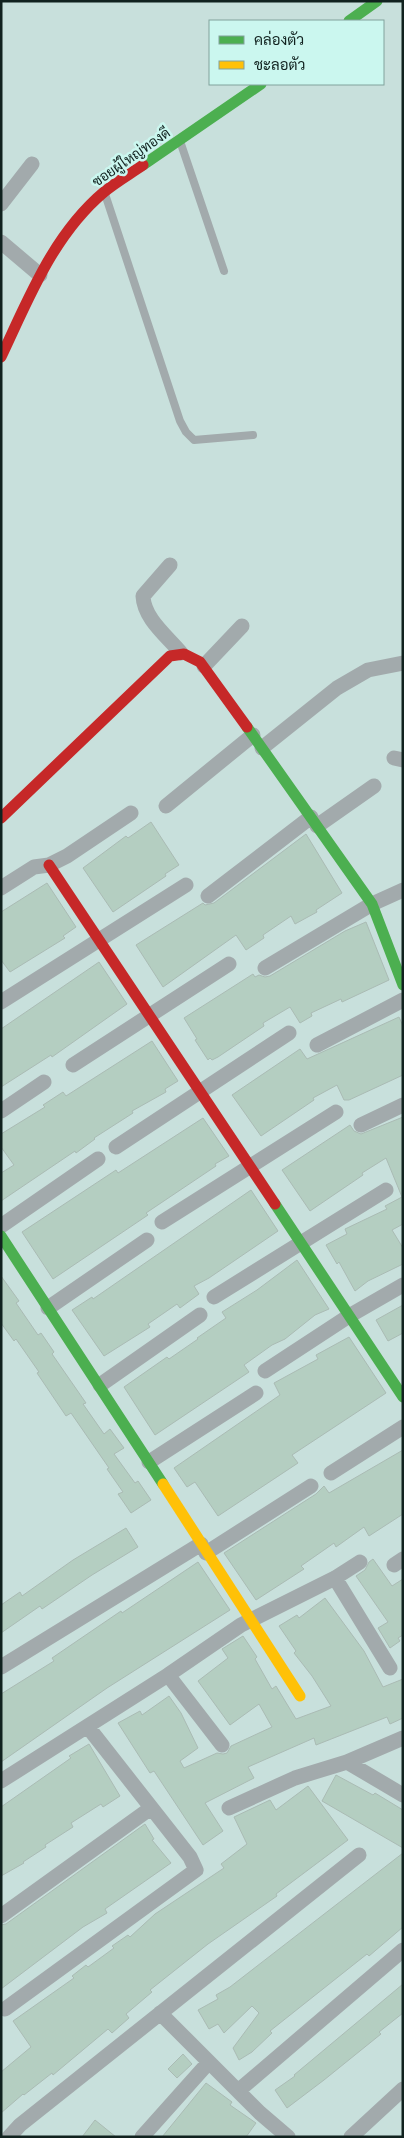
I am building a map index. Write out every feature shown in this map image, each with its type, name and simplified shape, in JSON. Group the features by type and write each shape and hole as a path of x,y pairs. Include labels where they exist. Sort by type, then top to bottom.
{"street":[{"path":"350,20 377,1"},
{"name":"ซอยผู้ใหญ่ทองดี","path":"1,357 46,262 68,229 104,192 260,85"},
{"path":"1,204 32,164"},
{"path":"1,242 40,275"},
{"path":"170,565 142,596 143,606 147,614 181,652 194,656 204,666 372,904 403,985"},
{"path":"204,666 242,626"},
{"path":"1,818 170,656 181,652"},
{"path":"262,748 337,688 368,670 403,663"},
{"path":"166,806 253,735"},
{"path":"208,896 314,822 374,786"},
{"path":"1,888 34,866 49,865 67,856 131,813"},
{"path":"49,865 403,1397"},
{"path":"1,1002 186,885"},
{"path":"265,968 372,904 403,890"},
{"path":"73,1065 229,964"},
{"path":"317,1045 403,1000"},
{"path":"116,1147 289,1033"},
{"path":"1,1111 44,1082"},
{"path":"361,1125 403,1105"},
{"path":"162,1222 336,1112"},
{"path":"1,1226 98,1159"},
{"path":"214,1297 386,1190"},
{"path":"1,1236 100,1384 300,1696"},
{"path":"48,1308 147,1240"},
{"path":"265,1371 349,1316 403,1285"},
{"path":"100,1384 200,1315"},
{"path":"149,1462 256,1393"},
{"path":"331,1473 403,1427"},
{"path":"1,1667 311,1486"},
{"path":"1,1781 168,1675 241,1625 336,1578 360,1562"},
{"path":"336,1578 390,1668"},
{"path":"168,1675 222,1745"},
{"path":"5,2009 196,1870 190,1856 88,1727"},
{"path":"230,1808 295,1778 347,1762 403,1738"},
{"path":"347,1762 403,1795"},
{"path":"1,1916 151,1808"},
{"path":"9,2137 20,2125 359,1855"},
{"path":"238,2091 403,1950"},
{"path":"160,2013 279,2134"},
{"path":"142,2137 209,2062"},
{"path":"350,2137 403,2088"}],"lane":[{"path":"180,141 224,271"},
{"path":"104,192 177,412 186,432 194,440 253,435"}],"building":[{"path":"151,822 179,865 113,912 83,868 126,836 128,838"},
{"path":"306,834 342,893 316,910 317,912 295,924 291,916 263,935 264,938 246,950 236,935 163,987 136,945 203,903 205,905 214,903"},
{"path":"47,883 76,927 63,936 65,938 10,972 1,960 1,912"},
{"path":"366,922 389,980 342,1002 341,999 311,1013 312,1016 300,1023 290,1007 263,1023 264,1026 218,1057 208,1060 184,1018 253,974 255,977 259,975 270,976 345,931"},
{"path":"99,962 127,1004 52,1057 51,1055 1,1087 1,1029"},
{"path":"399,1017 403,1026 403,1075 349,1100 344,1100 337,1085 313,1098 314,1100 261,1136 232,1095 300,1049 307,1059"},
{"path":"152,1041 178,1081 165,1089 166,1092 132,1111 133,1113 94,1138 76,1153 75,1151 1,1201 1,1173 14,1165 1,1147 1,1134 45,1107 43,1105 63,1092 66,1096"},
{"path":"403,1117 403,1224 392,1230 403,1248 403,1264 368,1281 355,1291 339,1262 337,1264 326,1245 347,1234 345,1229 387,1209 385,1206 402,1197 386,1158 310,1211 282,1170 350,1125 354,1131 361,1134"},
{"path":"203,1118 229,1156 146,1213 148,1215 53,1279 22,1232 116,1170 118,1173"},
{"path":"251,1190 278,1231 209,1278 194,1286 199,1294 180,1308 177,1304 148,1324 150,1327 104,1356 72,1310 92,1297 93,1299"},
{"path":"297,1260 329,1309 315,1315 285,1339 272,1345 244,1365 249,1372 155,1435 124,1387 167,1357 169,1359 198,1339 226,1318 222,1312 257,1290"},
{"path":"1,1276 19,1301 16,1303 38,1335 41,1333 54,1352 52,1354 86,1403 83,1404 104,1434 110,1429 124,1448 114,1454 135,1483 138,1481 151,1500 131,1513 118,1494 123,1492 107,1469 109,1468 71,1413 66,1416 16,1339 14,1341 1,1323"},
{"path":"403,1305 403,1333 388,1341 376,1320"},
{"path":"349,1337 386,1393 292,1455 298,1463 218,1516 195,1482 187,1487 174,1468 280,1395 274,1383 318,1359 316,1355"},
{"path":"403,1450 403,1514 369,1536 364,1527 336,1547 334,1543 301,1566 304,1569 256,1600 224,1553 316,1494 324,1486 329,1493"},
{"path":"126,1528 138,1547 42,1609 40,1606 1,1633 1,1605 20,1592 22,1596 73,1560"},
{"path":"373,1559 392,1586 403,1579 403,1635 398,1638 400,1641 390,1648 378,1628 388,1622 356,1576 365,1570"},
{"path":"198,1562 230,1610 107,1688 1,1762 1,1694 54,1661 52,1658 121,1611 122,1613"},
{"path":"325,1598 364,1651 383,1687 403,1679 403,1718 390,1724 387,1717 316,1745 314,1738 248,1767 254,1778 205,1803 223,1831 203,1845 154,1771 150,1773 118,1723 140,1711 142,1715 169,1696 181,1713 198,1748 180,1761 184,1768 217,1753 227,1753 231,1746 272,1727 259,1704 230,1725 198,1681 228,1658 222,1649 243,1636 257,1657 255,1659 272,1689 276,1686 296,1719 331,1706 312,1676 294,1653 296,1651 279,1626 297,1615 299,1618"},
{"path":"89,1744 120,1796 103,1807 101,1804 71,1823 73,1827 45,1845 46,1847 24,1863 1,1876 1,1807 71,1758 69,1756"},
{"path":"336,1775 373,1795 375,1793 403,1810 403,1848 322,1801"},
{"path":"308,1786 348,1840 276,1894 277,1896 208,1944 150,1990 152,1992 126,2014 129,2018 112,2033 108,2029 53,2075 52,2073 23,2094 1,2113 1,2072 31,2047 13,2021 74,1978 72,1976 86,1965 88,1967 114,1948 112,1946 128,1935 130,1937 155,1914 224,1868 221,1864 247,1844 234,1817 270,1800 276,1810"},
{"path":"145,1824 154,1839 152,1840 171,1863 105,1909 107,1913 83,1927 1,1989 1,1925 6,1924"},
{"path":"403,1853 403,1927 369,1956 367,1954 270,2031 272,2033 252,2052 239,2060 233,2048 259,2013 252,2006 224,2033 218,2024 209,2029 198,2010 218,1999 216,1995 230,1987"},
{"path":"403,1984 403,2013 379,2032 381,2034 287,2108 275,2090 295,2076"},
{"path":"183,2054 192,2064 177,2078 168,2069"},
{"path":"206,2083 232,2102 230,2105 256,2123 246,2137 162,2137"},
{"path":"95,2120 116,2137 82,2137"}],"traffic: fast":[{"path":"350,20 377,1"},
{"path":"143,165 260,85"},
{"path":"247,727 372,904 403,985"},
{"path":"275,1204 403,1397"},
{"path":"1,1236 163,1484"}],"traffic: slow":[{"path":"163,1484 300,1696"}],"traffic: jam":[{"path":"1,357 32,290 70,228 104,192 143,165"},
{"path":"1,818 170,656 184,654 200,662 247,727"},
{"path":"49,865 275,1204"}]}
